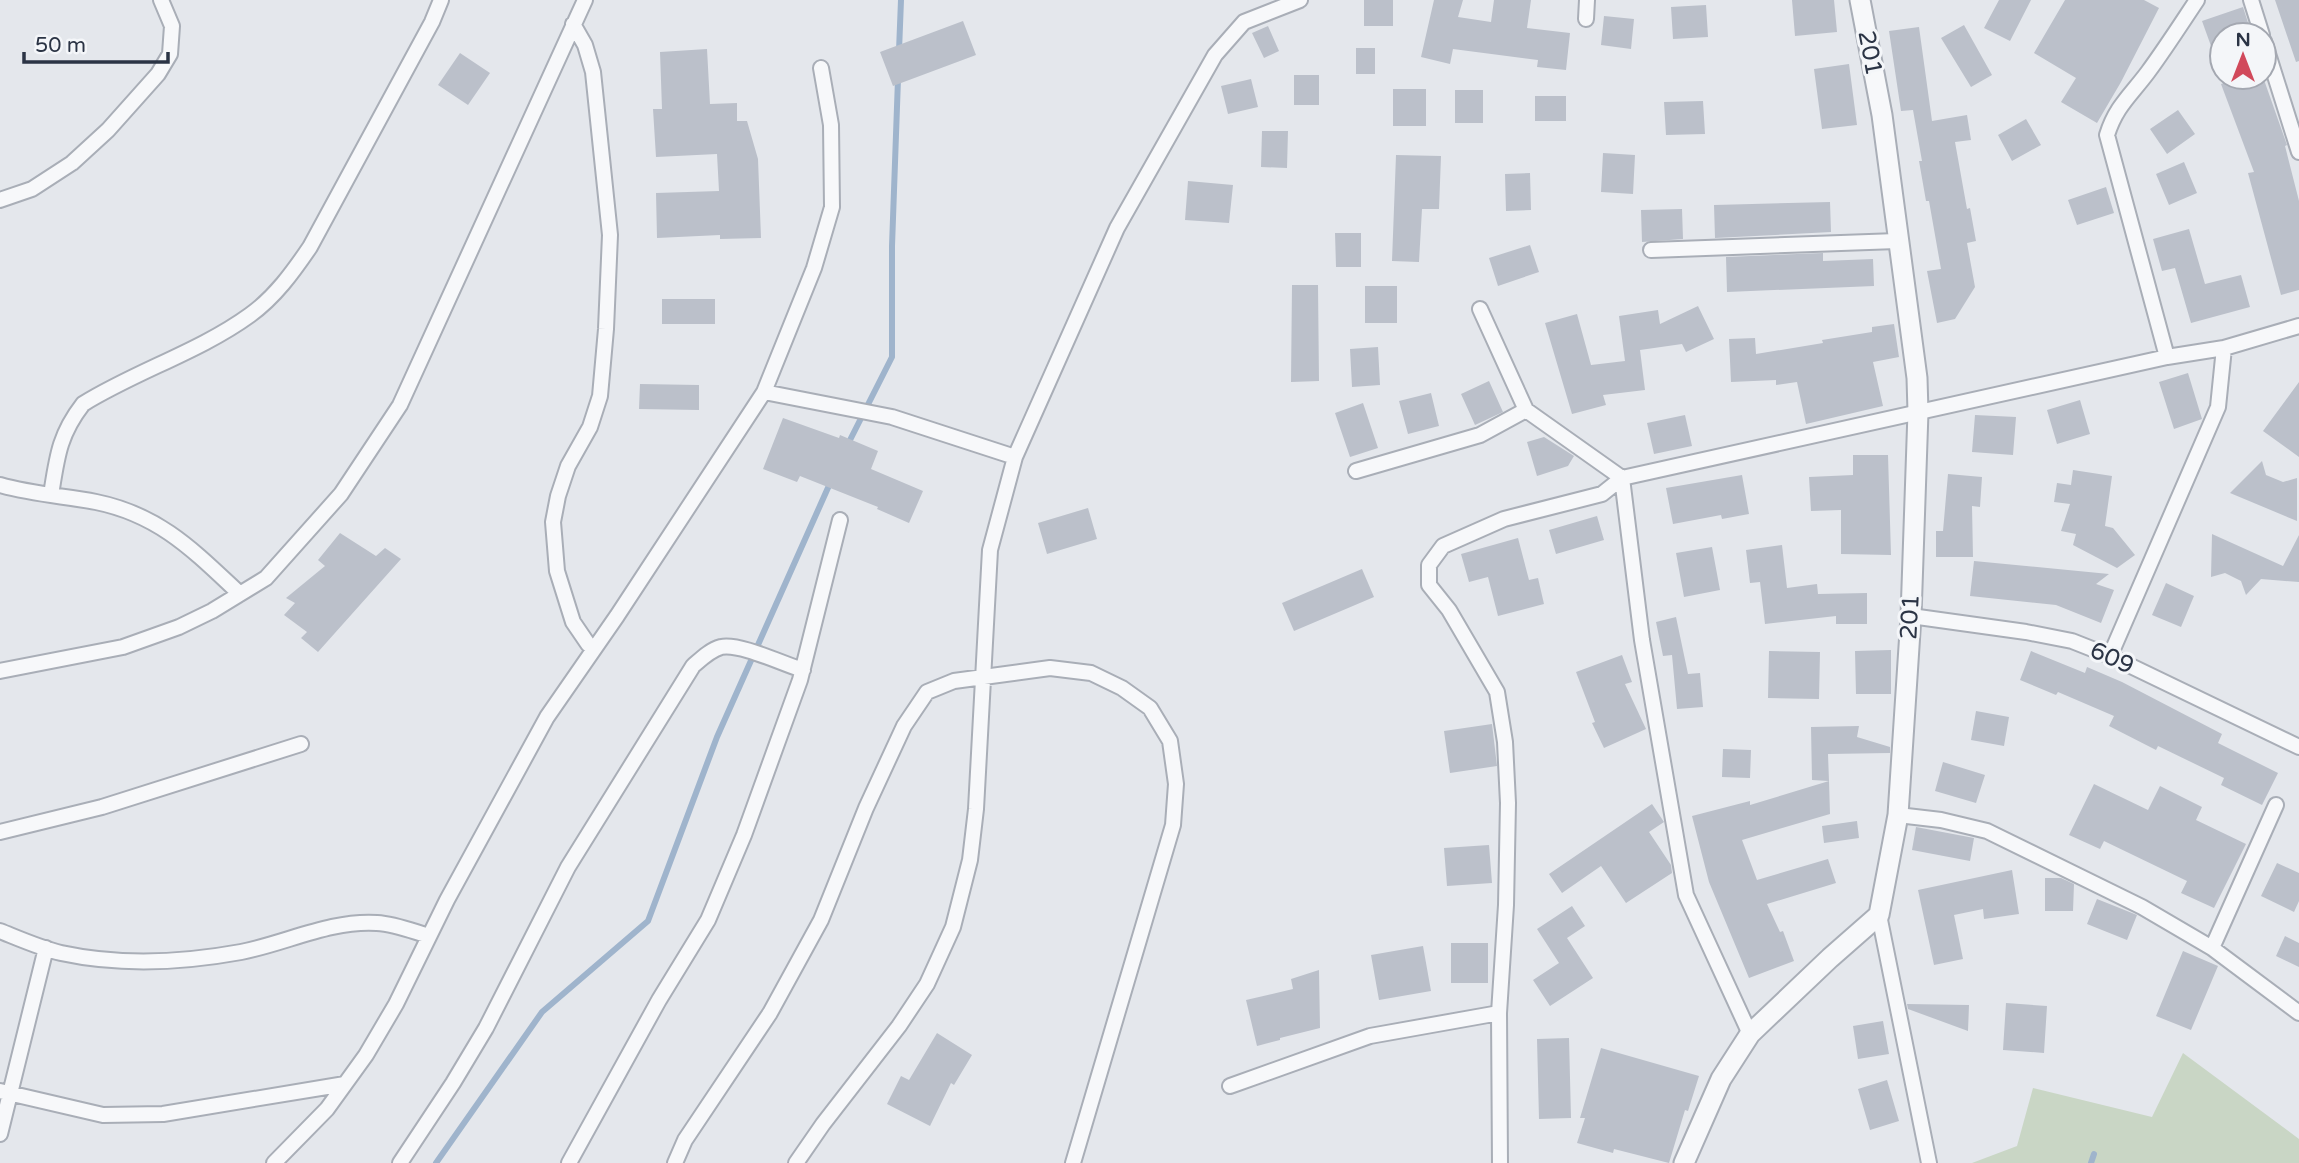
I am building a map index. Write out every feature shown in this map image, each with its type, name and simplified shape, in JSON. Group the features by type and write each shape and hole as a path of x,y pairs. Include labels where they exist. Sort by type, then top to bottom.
{"street":[{"path":"0,200 32,189 72,163 108,130 158,74 170,54 172,26 161,0"},
{"path":"51,495 59,450 68,423 83,404 220,334 250,315 292,274 317,235 432,22 441,0"},
{"path":"0,671 123,647 179,627 266,578 341,494 400,405 584,0"},
{"path":"796,1163 822,1124 899,1027 928,984 953,926 970,860 975,821 990,550 1015,457 1117,228 1215,55 1244,22 1300,0"},
{"path":"1586,19 1587,0"},
{"name":"201","path":"1860,0 1882,115 1917,379 1918,412 1911,616 1898,814 1880,915"},
{"path":"2167,357 2107,135 2112,117 2147,74 2197,0"},
{"path":"2251,0 2258,21"},
{"path":"573,24 585,45 594,85 610,235 607,329 600,396 590,427 568,466 553,522 556,571 573,622 594,649"},
{"path":"274,1163 327,1109 366,1055 396,1004 429,936 547,717 764,392 814,268 832,207 831,125 821,68"},
{"path":"2278,85 2299,152"},
{"path":"1651,250 1897,241"},
{"path":"1480,309 1526,410 1622,478 1642,640 1686,895 1750,1034"},
{"path":"1500,1163 1499,1013 1508,803 1505,742 1497,692 1449,610 1429,585 1429,565 1443,546 1504,519 1602,494 1622,478 2167,357 2224,348 2299,326"},
{"path":"2110,656 2218,407 2224,348"},
{"path":"764,392 891,417 1015,457"},
{"path":"1356,471 1480,435 1526,410"},
{"path":"0,485 99,503 152,521 182,540 240,594"},
{"path":"569,1163 652,1012 708,920 744,835 803,670 840,520"},
{"name":"609","path":"1911,616 2072,641 2110,656 2299,747"},
{"path":"400,1163 486,1028 568,867 693,666 708,653 723,647 740,649 803,670"},
{"path":"675,1163 685,1140 770,1013 821,920 866,808 904,726 927,692 954,681 1050,668 1091,673 1122,688 1150,708 1170,741 1176,784 1173,825 1073,1163"},
{"path":"0,832 102,807 301,744"},
{"path":"2212,948 2276,805"},
{"path":"1898,814 1941,820 1987,831 2142,907 2212,948 2299,1013"},
{"path":"1684,1163 1721,1079 1750,1034 1829,958 1880,915 1929,1163"},
{"path":"0,931 59,953 120,963 145,963 243,951 348,924 377,923 400,926 429,936"},
{"path":"0,1134 5,1093 46,948"},
{"path":"1230,1086 1370,1036 1499,1013"},
{"path":"5,1093 103,1115 163,1114 345,1084"}],"green space":[{"path":"2183,1053 2299,1139 2299,1163 1972,1163 2017,1146 2033,1088 2152,1117"}],"building":[{"path":"1364,0 1393,0 1393,26 1364,26"},
{"path":"1434,0 1463,0 1458,17 1491,22 1494,0 1531,0 1527,28 1570,33 1566,70 1537,67 1538,60 1453,49 1450,64 1421,57"},
{"path":"1792,0 1834,0 1837,32 1795,36"},
{"path":"1999,0 2031,0 2010,41 1984,28"},
{"path":"2065,0 2144,0 2159,8 2097,123 2061,102 2076,78 2034,53"},
{"path":"2275,0 2299,0 2299,61 2296,62"},
{"path":"1706,5 1708,37 1673,39 1671,7"},
{"path":"2243,7 2248,21 2208,21 2208,38 2202,21"},
{"path":"1604,16 1634,19 1631,49 1601,45"},
{"path":"963,21 976,55 893,86 880,52"},
{"path":"1964,25 1992,75 1971,87 1941,38"},
{"path":"1268,26 1279,51 1264,58 1252,33"},
{"path":"1919,27 1932,121 1967,115 1971,140 1955,142 1967,209 1970,208 1976,241 1967,243 1975,287 1955,319 1937,323 1927,271 1941,269 1929,201 1926,201 1913,110 1901,111 1889,31"},
{"path":"1356,48 1375,48 1375,74 1356,74"},
{"path":"707,49 710,104 737,103 737,121 747,121 758,159 761,238 720,239 720,235 657,238 656,193 719,191 717,154 656,157 653,109 662,109 660,52"},
{"path":"460,53 490,73 468,105 438,85"},
{"path":"1849,64 1857,125 1822,129 1814,69"},
{"path":"1294,75 1319,75 1319,105 1294,105"},
{"path":"1251,79 1258,107 1228,114 1221,86"},
{"path":"1393,89 1426,89 1426,126 1393,126"},
{"path":"1455,90 1483,90 1483,123 1455,123"},
{"path":"2224,91 2268,91 2287,145 2285,146 2299,201 2299,290 2281,295 2248,173 2254,172"},
{"path":"1535,96 1566,96 1566,121 1535,121"},
{"path":"1703,101 1705,134 1666,135 1664,102"},
{"path":"2178,110 2195,134 2167,154 2150,129"},
{"path":"2026,119 2041,145 2012,161 1998,135"},
{"path":"1262,131 1288,131 1287,168 1261,167"},
{"path":"1603,153 1635,155 1633,194 1601,192"},
{"path":"1396,155 1441,156 1439,209 1422,209 1419,262 1392,261"},
{"path":"2184,162 2197,193 2169,205 2156,174"},
{"path":"1530,173 1531,210 1506,211 1505,174"},
{"path":"1188,181 1233,185 1229,223 1185,220"},
{"path":"2106,187 2114,213 2077,225 2068,200"},
{"path":"1830,202 1831,232 1715,238 1714,205"},
{"path":"1682,209 1683,239 1642,242 1641,210"},
{"path":"2189,229 2205,284 2241,275 2250,307 2191,323 2175,268 2162,271 2153,239"},
{"path":"1335,233 1361,233 1361,267 1336,267"},
{"path":"1530,245 1539,272 1498,286 1489,258"},
{"path":"1823,253 1823,261 1873,259 1874,286 1727,292 1726,257"},
{"path":"1292,285 1318,285 1319,381 1291,382"},
{"path":"1365,286 1397,286 1397,323 1365,323"},
{"path":"662,299 715,299 715,324 662,324"},
{"path":"1698,306 1714,339 1686,352 1682,344 1640,350 1645,390 1603,395 1606,405 1572,414 1545,323 1577,314 1591,365 1625,361 1619,316 1658,310 1660,324"},
{"path":"1894,324 1899,357 1873,362 1883,406 1806,424 1797,382 1776,385 1776,380 1731,382 1729,339 1755,338 1756,354 1823,343 1822,340 1872,332 1872,327"},
{"path":"1378,347 1380,385 1352,387 1350,349"},
{"path":"2188,373 2202,419 2174,429 2159,382"},
{"path":"1489,381 1503,412 1475,425 1461,394"},
{"path":"2299,382 2299,457 2263,431"},
{"path":"640,384 699,385 699,410 639,409"},
{"path":"1431,393 1439,426 1408,434 1399,401"},
{"path":"2080,400 2090,434 2057,444 2047,410"},
{"path":"1363,403 1378,448 1350,457 1335,413"},
{"path":"1685,415 1692,446 1654,454 1647,423"},
{"path":"1975,415 2016,417 2013,455 1972,452"},
{"path":"783,418 839,438 840,435 878,451 871,469 923,491 909,523 877,509 878,507 800,476 797,482 763,469"},
{"path":"1544,437 1574,456 1568,466 1537,476 1527,442"},
{"path":"1853,455 1888,455 1891,555 1841,554 1841,510 1811,511 1809,477 1853,475"},
{"path":"2262,461 2266,475 2283,482 2297,478 2297,521 2230,493"},
{"path":"2073,470 2112,476 2105,526 2113,528 2135,555 2117,568 2073,545 2076,534 2061,531 2070,504 2054,502 2057,483 2071,485"},
{"path":"1948,474 1982,477 1980,507 1972,506 1973,557 1936,557 1936,531 1943,531"},
{"path":"1742,475 1749,514 1722,519 1721,515 1673,524 1666,488"},
{"path":"1088,508 1097,539 1047,554 1038,523"},
{"path":"1597,516 1604,540 1556,554 1549,530"},
{"path":"340,533 376,556 385,548 401,559 318,652 301,638 307,632 284,615 295,603 286,598 325,566 318,560"},
{"path":"2212,534 2283,566 2299,535 2299,582 2261,579 2246,595 2241,581 2225,573 2211,577"},
{"path":"1518,538 1529,580 1538,578 1544,604 1498,616 1488,577 1469,582 1461,554"},
{"path":"1782,545 1787,588 1817,584 1818,594 1867,593 1867,624 1836,624 1836,616 1765,624 1760,582 1750,583 1746,550"},
{"path":"1712,547 1720,590 1684,597 1676,553"},
{"path":"1974,561 2109,574 2096,584 2114,590 2101,623 2056,605 1970,596"},
{"path":"1362,569 1374,597 1294,631 1282,603"},
{"path":"2166,583 2194,596 2181,627 2152,615"},
{"path":"1676,617 1688,674 1700,673 1703,707 1677,709 1672,655 1663,656 1656,622"},
{"path":"1891,650 1891,694 1856,694 1855,651"},
{"path":"1769,651 1820,652 1819,699 1768,698"},
{"path":"2031,651 2085,673 2087,667 2122,682 2222,734 2218,743 2278,773 2262,805 2221,785 2224,778 2158,746 2156,750 2109,726 2114,716 2058,692 2056,695 2020,680"},
{"path":"1622,655 1632,682 1625,684 1646,729 1604,748 1592,723 1595,722 1576,672"},
{"path":"1976,711 2009,717 2004,746 1971,740"},
{"path":"1492,724 1497,766 1450,773 1444,731"},
{"path":"1859,726 1857,737 1890,747 1890,753 1828,754 1829,781 1812,780 1811,727"},
{"path":"1723,749 1751,750 1750,778 1722,777"},
{"path":"1943,762 1985,775 1976,803 1935,791"},
{"path":"1829,781 1830,814 1742,840 1757,880 1828,859 1836,883 1767,904 1780,932 1783,931 1794,961 1749,978 1709,882 1692,816 1750,801 1750,805"},
{"path":"2094,784 2148,810 2160,786 2202,807 2196,820 2246,844 2214,908 2181,893 2187,881 2104,841 2100,849 2069,835"},
{"path":"1652,804 1664,822 1649,832 1671,865 1672,873 1626,903 1601,866 1562,893 1549,874"},
{"path":"1857,821 1859,838 1824,843 1822,826"},
{"path":"1916,827 1974,838 1970,861 1912,850"},
{"path":"1489,845 1492,883 1447,886 1444,848"},
{"path":"2277,863 2299,873 2299,901 2294,912 2261,896"},
{"path":"2012,870 2019,914 1984,919 1983,909 1954,915 1963,959 1934,965 1918,890"},
{"path":"2045,878 2061,878 2074,884 2073,911 2045,911"},
{"path":"2097,899 2137,915 2127,940 2087,924"},
{"path":"1572,906 1585,926 1567,938 1593,978 1550,1006 1533,980 1559,963 1537,929"},
{"path":"2285,936 2299,943 2299,967 2276,956"},
{"path":"1451,943 1488,943 1488,983 1451,983"},
{"path":"1423,946 1431,991 1379,1000 1371,955"},
{"path":"2183,951 2218,966 2191,1030 2156,1016"},
{"path":"1319,970 1320,1028 1257,1046 1246,1000 1293,989 1291,979"},
{"path":"2006,1003 2047,1006 2044,1053 2003,1050"},
{"path":"1907,1004 1969,1005 1968,1031 1908,1009"},
{"path":"1883,1021 1889,1054 1858,1059 1853,1026"},
{"path":"937,1033 972,1055 954,1085 951,1083 930,1126 887,1104 901,1076 909,1080"},
{"path":"1569,1038 1571,1118 1539,1119 1537,1039"},
{"path":"1601,1048 1699,1076 1688,1111 1685,1110 1669,1163 1614,1149 1613,1153 1577,1143 1585,1118 1580,1118"},
{"path":"1887,1080 1899,1121 1870,1130 1858,1089"}],"waterway":[{"path":"899,51 901,0"},
{"path":"847,446 892,357 892,246 898,79"},
{"path":"436,1163 542,1012 648,921 717,737 831,481"},
{"path":"2091,1163 2094,1154"}]}
